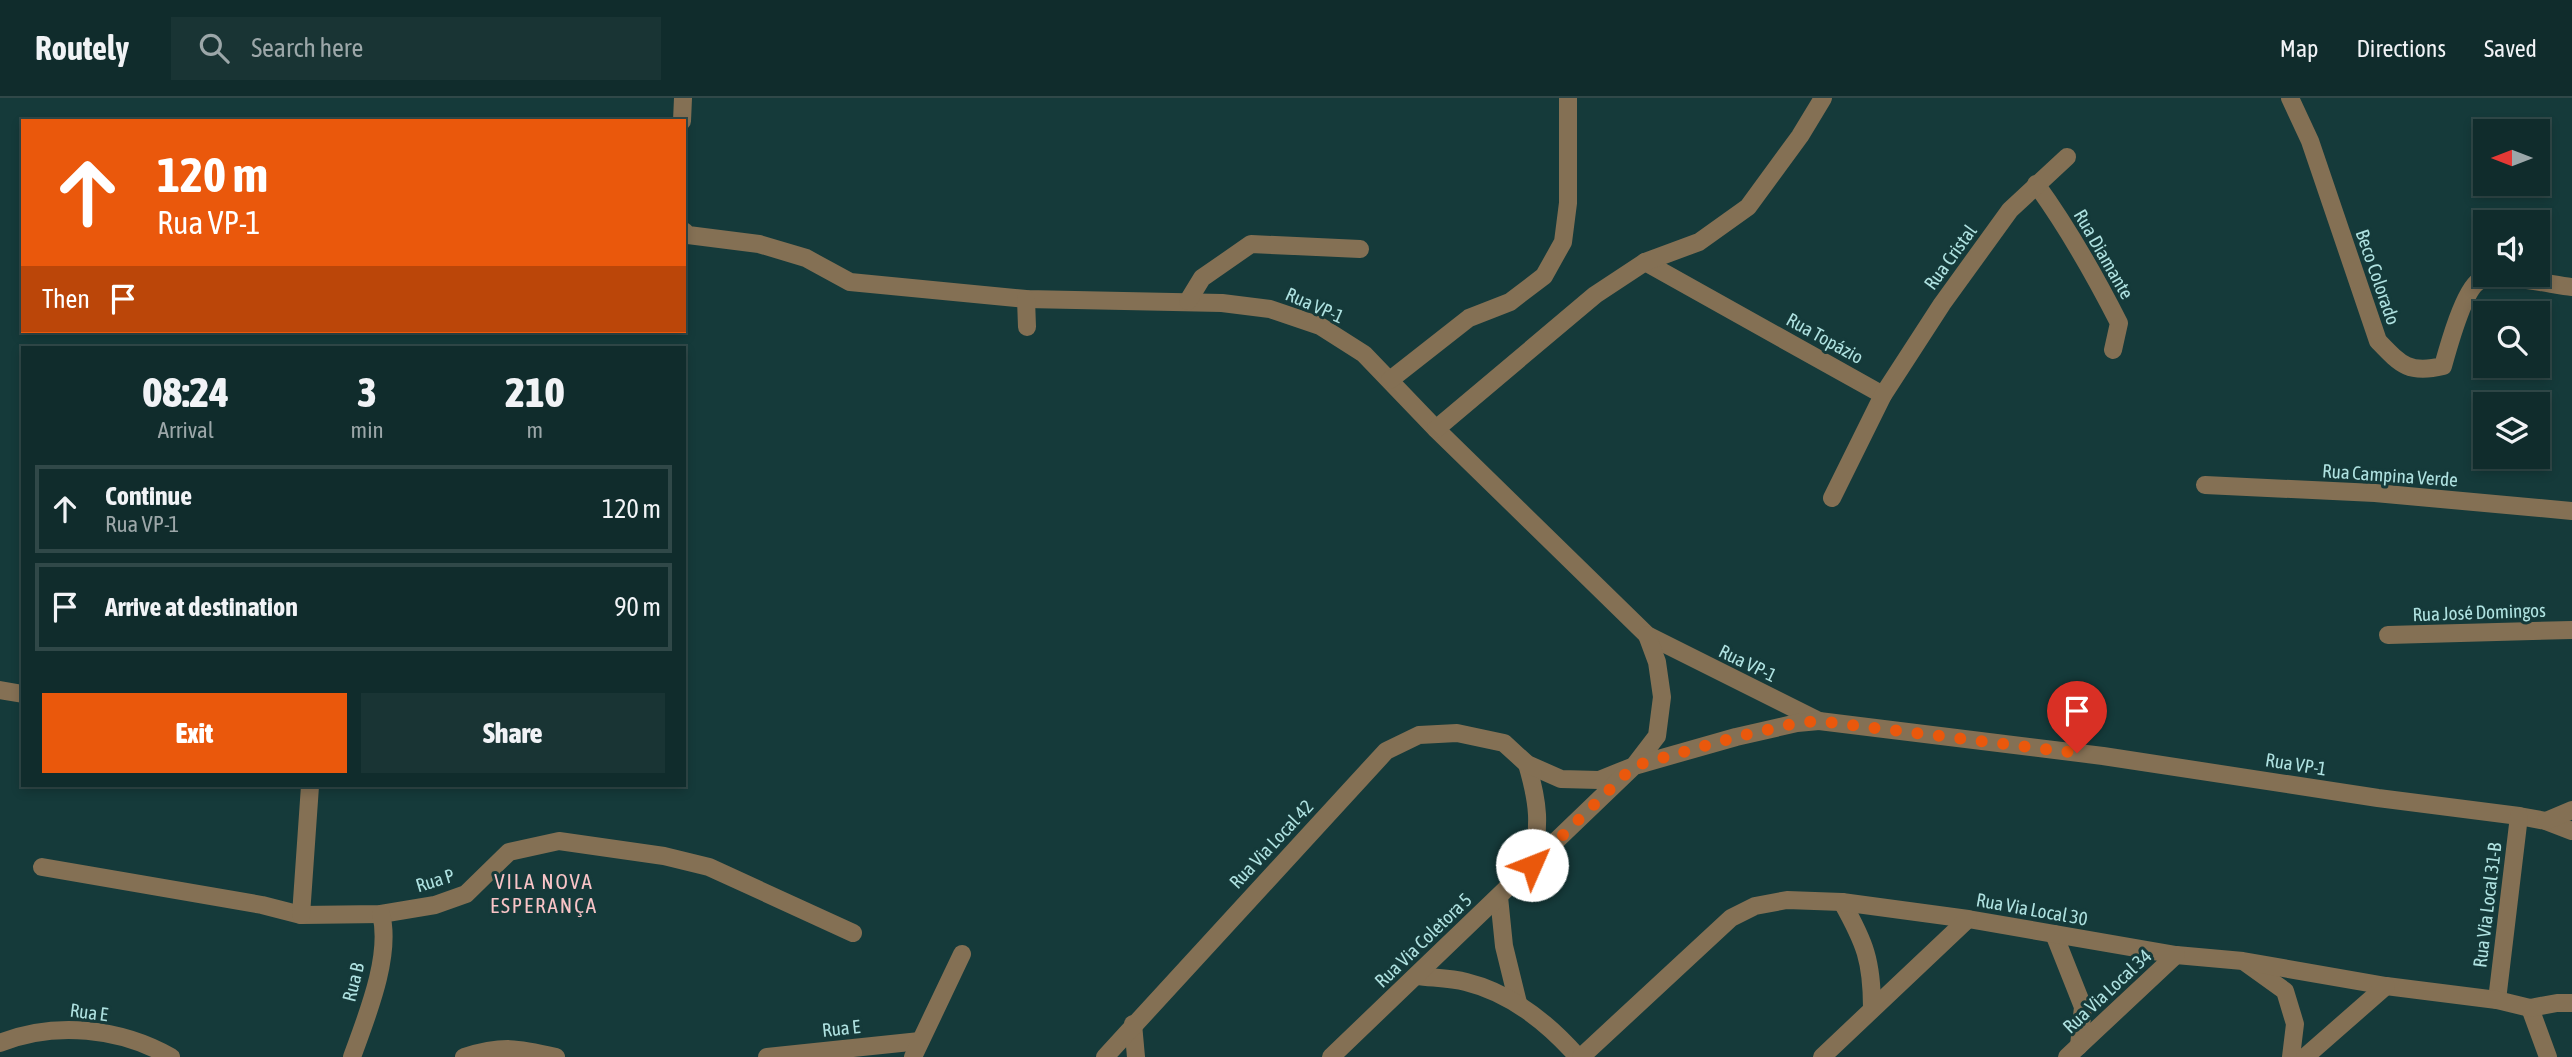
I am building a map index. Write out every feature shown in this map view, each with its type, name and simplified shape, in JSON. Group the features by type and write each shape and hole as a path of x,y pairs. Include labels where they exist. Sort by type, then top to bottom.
{"street":[{"path":"682,119 683,98"},
{"path":"1390,380 1469,318 1510,302 1544,276 1563,242 1569,203 1568,98"},
{"path":"1436,429 1595,295 1645,262 1699,242 1748,207 1800,136 1823,98"},
{"name":"Beco Colorado","path":"2290,98 2310,141 2378,341 2401,365 2422,371 2442,366 2468,296 2479,281 2494,277 2572,287"},
{"name":"Rua Cristal","path":"1883,395 1942,304 2010,210 2067,157"},
{"name":"Rua Diamante","path":"2036,184 2089,264 2119,323 2113,349"},
{"name":"Rua VP-1","path":"686,233 759,244 806,258 850,282 1026,299 1188,301 1270,309 1320,326 1364,354 1436,429 1647,635 1819,721 2103,756 2378,798 2519,816 2546,821 2572,831"},
{"path":"1188,301 1202,278 1251,244 1360,249"},
{"name":"Rua Topázio","path":"1645,262 1883,395"},
{"path":"1026,299 1027,327"},
{"path":"1832,498 1883,395"},
{"name":"Rua Campina Verde","path":"2205,485 2375,493 2572,512"},
{"name":"Rua José Domingos","path":"2388,635 2572,631"},
{"name":"Rua Via Coletora 5","path":"1331,1057 1634,766 1657,736 1662,697 1657,662 1647,635"},
{"path":"0,690 21,694"},
{"name":"Rua Via Coletora 5","path":"1634,766 1736,737 1797,723 1819,721"},
{"name":"Rua Via Local 42","path":"1105,1057 1385,751 1419,735 1457,733 1504,743 1527,764"},
{"path":"1527,764 1561,779 1599,780 1634,766"},
{"path":"1527,764 1536,793 1539,829 1532,865"},
{"path":"302,915 310,787"},
{"path":"2546,821 2572,810"},
{"name":"Rua Via Local 31-B","path":"2497,999 2519,816"},
{"name":"Rua P","path":"42,867 262,905 302,915 381,914 435,905 466,894 509,852 559,841 664,856 709,867 853,933"},
{"path":"1499,897 1504,946 1518,1003"},
{"name":"Rua Via Local 30","path":"1580,1057 1731,918 1755,906 1787,900 1842,902 1968,919 2176,955 2243,961 2386,986 2497,999 2530,1008"},
{"path":"1842,902 1860,934 1872,972 1872,1008"},
{"name":"Rua B","path":"352,1057 380,972 383,924 381,914"},
{"path":"1822,1057 1968,919"},
{"path":"2054,934 2083,1007 2073,1051"},
{"path":"917,1049 962,954"},
{"name":"Rua Via Local 34","path":"2073,1051 2176,955"},
{"path":"2243,961 2285,991 2295,1024 2291,1057"},
{"path":"1418,976 1466,982 1518,1003 1558,1034 1580,1057"},
{"path":"2305,1057 2386,986"},
{"path":"2548,1057 2530,1008 2572,1003"},
{"path":"1133,1024 1136,1057"},
{"name":"Rua E","path":"0,1043 50,1030 85,1029 152,1046 171,1057"},
{"path":"464,1057 514,1047 556,1057"},
{"name":"Rua E","path":"767,1057 917,1049"}],"district":[{"name":"VILA NOVA ESPERANÇA","path":"544,894"}],"route":[{"path":"1532,865 1634,766 1675,753 1797,723 1819,721 2077,753"}]}
